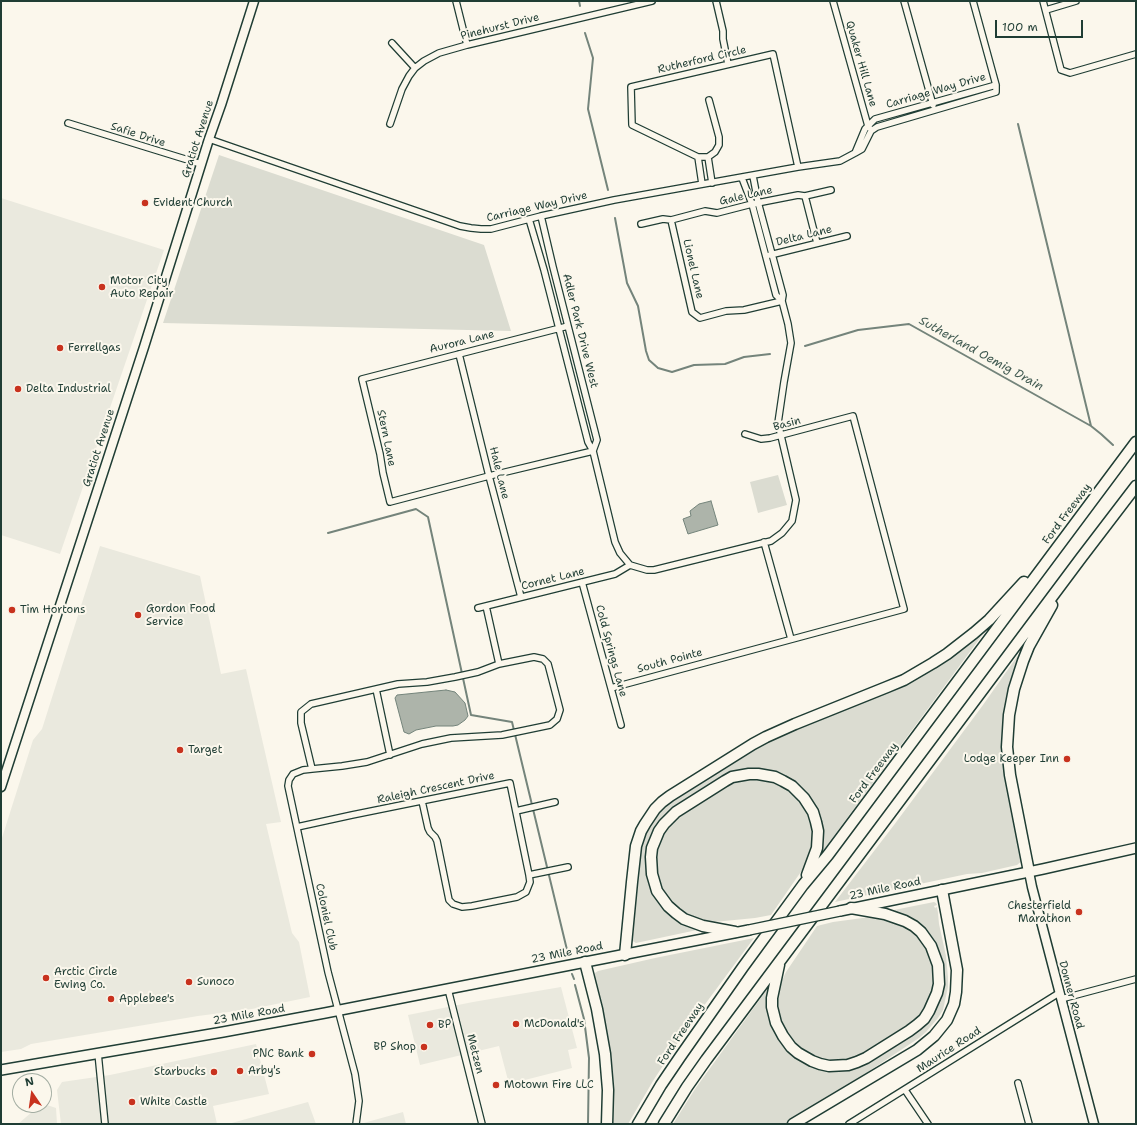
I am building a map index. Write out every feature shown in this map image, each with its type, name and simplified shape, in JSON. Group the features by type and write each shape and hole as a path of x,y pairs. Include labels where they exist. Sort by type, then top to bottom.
{"highway":[{"name":"Ford Freeway","path":"638,1124 661,1085 743,967 1136,442"},
{"path":"664,1124 706,1060 1136,486"},
{"path":"625,955 635,854 638,838 649,816 662,802 766,737 794,724 898,682 919,672 948,654 989,620 1055,550"},
{"path":"1029,872 1008,762 1008,730 1011,702 1017,675 1029,646 1081,558"},
{"path":"735,932 703,926 684,919 668,906 657,891 652,874 652,848 659,831 676,812 732,777 758,774 784,781 792,786 804,798 813,812 817,826 817,848 803,885"},
{"path":"793,1124 916,1050 934,1036 947,1020 956,992 957,970 942,890"},
{"path":"780,960 772,998 773,1015 786,1042 805,1058 820,1064 834,1066 848,1065 866,1058 909,1031 924,1019 937,993 939,974 935,955 927,939 914,926 905,920 896,916 851,908"},
{"path":"585,962 605,1054 608,1090 607,1124"}],"main road":[{"name":"Gratiot Avenue","path":"1,787 149,332 201,164 254,1"},
{"name":"23 Mile Road","path":"1,1070 223,1032 625,955 1029,872 1136,848"},
{"name":"Donner Road","path":"1029,872 1094,1124"}],"street":[{"path":"456,1 467,45"},
{"name":"Pinehurst Drive","path":"390,124 402,89 409,76 416,68 428,59 440,53 467,45 652,1"},
{"path":"716,1 723,31 722,39 728,64"},
{"name":"Quaker Hill Lane","path":"833,1 870,128"},
{"path":"904,1 934,109"},
{"path":"973,1 996,85"},
{"path":"1043,1 1061,70 1070,73 1136,54"},
{"path":"1046,10 1076,1"},
{"path":"392,43 416,68"},
{"name":"Rutherford Circle","path":"698,158 632,125 631,87 773,54 798,167"},
{"name":"Carriage Way Drive","path":"209,139 471,228 491,229 614,200 798,167 840,161 855,153 860,139 870,128 875,119 996,85 996,92 870,128"},
{"path":"702,184 698,158 708,156 715,152 719,145 719,137 709,100"},
{"name":"Safie Drive","path":"68,123 201,164"},
{"path":"708,156 712,183"},
{"path":"630,565 647,570 654,570 771,541 782,533 792,521 796,500 778,423 791,343 782,301 783,295 758,202 753,176"},
{"path":"742,178 752,204 776,295 782,301"},
{"name":"Gale Lane","path":"641,224 663,219 671,220 705,210 717,213 758,202 798,195 805,196 831,190"},
{"path":"805,196 818,243"},
{"name":"Adler Park Drive West","path":"541,216 597,440 593,451"},
{"name":"Adler Park Drive West","path":"529,219 560,328 588,442 593,451 615,542 620,553 630,565"},
{"name":"Lionel Lane","path":"671,220 692,312 700,318 726,311 744,310 782,301"},
{"name":"Delta Lane","path":"766,256 847,236"},
{"name":"Aurora Lane","path":"362,379 568,326"},
{"name":"Hale Lane","path":"459,354 489,476 522,597"},
{"name":"Stern Lane","path":"362,379 390,502 489,476"},
{"name":"Basin","path":"745,434 761,439 770,438 853,416 904,609 791,639"},
{"path":"489,476 593,451"},
{"path":"764,542 791,639"},
{"name":"Cornet Lane","path":"478,608 616,574 630,565"},
{"name":"Cold Springs Lane","path":"582,582 621,725"},
{"path":"486,606 499,664"},
{"name":"South Pointe","path":"611,688 791,639"},
{"name":"Coloniel Club","path":"312,769 301,724 301,712 311,704 398,684 455,678 478,672 499,664 534,657 543,659 548,664 560,710 557,719 550,725 502,735 451,738 422,744 367,762 348,765 312,769 303,770 293,774 289,780 288,786 328,972 357,1085 358,1101 356,1124"},
{"path":"376,689 390,755"},
{"name":"Raleigh Crescent Drive","path":"297,827 510,783 529,875"},
{"path":"422,801 428,828 437,841 450,900 457,906 466,907 517,897 526,892 530,882 529,875 568,867"},
{"path":"516,811 555,802"},
{"name":"Maurice Road","path":"850,1124 952,1059 1060,996 1136,979"},
{"name":"Metzen","path":"448,989 482,1124"},
{"path":"98,1053 105,1124"},
{"path":"1018,1082 1030,1124"},
{"path":"905,1090 928,1124"}],"shaded area":[{"path":"219,155 484,245 511,331 163,323"},
{"path":"1,198 164,250 60,554 1,535"},
{"path":"778,475 787,505 758,513 750,482"},
{"path":"711,501 718,525 688,534 683,519 691,516 690,511 699,504"},
{"path":"100,546 200,576 221,674 246,669 281,822 266,824 292,933 299,942 310,997 252,1009 198,1016 31,1044 21,1049 1,1052 1,841 33,740 42,729"},
{"path":"985,629 986,630 822,852 822,844 797,785 729,774 674,807 661,820 648,848 646,863 647,870 654,894 663,908 676,919 697,930 636,943 631,940 640,847 650,822 665,804 768,740 883,693"},
{"path":"1023,648 1013,675 1005,716 1023,860 1017,865 982,873 967,874 835,902 983,705"},
{"path":"446,690 455,692 465,703 468,716 465,720 458,725 453,726 436,726 416,730 409,734 404,732 395,698 397,695"},
{"path":"752,778 770,780 778,783 793,793 803,805 811,822 813,839 813,847 807,863 771,915 714,922 703,921 686,915 673,905 663,891 657,873 655,863 656,855 665,830 676,817 725,785 735,781"},
{"path":"934,902 937,905 934,906 935,908 937,907 946,956 948,987 943,1010 926,1032 919,1038 786,1124 673,1124 695,1089 771,984 788,1048 841,1069 926,1020 940,959 894,910"},
{"path":"870,917 896,922 911,929 927,947 933,960 934,984 930,1000 922,1015 909,1026 856,1058 838,1062 823,1060 808,1054 792,1042 781,1024 777,1010 777,994 779,987 786,972 817,926 833,922"},
{"path":"754,938 686,1030 653,1081 628,1124 610,1124 593,976 595,973 598,971 655,958"},
{"path":"561,987 577,1048 568,1050 572,1068 509,1084 499,1046 420,1065 408,1015"},
{"path":"256,1044 269,1094 213,1106 217,1124 61,1124 57,1090 62,1082 110,1075"},
{"path":"308,1102 316,1124 228,1124"},
{"path":"52,1107 56,1108 57,1124 18,1124 31,1113 52,1113"},
{"path":"403,1112 406,1124 360,1124"}],"waterway":[{"name":"Sutherland Oemig Drain","path":"579,1 580,6"},
{"name":"Sutherland Oemig Drain","path":"585,33 593,58 588,109 608,190"},
{"path":"1018,124 1091,426"},
{"name":"Sutherland Oemig Drain","path":"615,218 627,283 638,306 646,351 649,360 658,368 672,372 694,365 725,364 744,357 770,354"},
{"name":"Sutherland Oemig Drain","path":"805,346 858,330 909,324 1091,426 1113,445"},
{"path":"328,533 416,509 428,517 471,715 512,722 568,954"},
{"path":"572,974 574,979"},
{"path":"575,985 584,1019 589,1058 588,1124"}],"place":[{"name":"Evident Church","path":"145,203"},
{"name":"Motor City Auto Repair","path":"102,287"},
{"name":"Ferrellgas","path":"60,348"},
{"name":"Delta Industrial","path":"18,389"},
{"name":"Tim Hortons","path":"12,610"},
{"name":"Gordon Food Service","path":"138,615"},
{"name":"Target","path":"180,750"},
{"name":"Lodge Keeper Inn","path":"1067,759"},
{"name":"Chesterfield Marathon","path":"1079,912"},
{"name":"Arctic Circle Ewing Co.","path":"46,978"},
{"name":"Sunoco","path":"189,982"},
{"name":"Applebee's","path":"111,999"},
{"name":"McDonald's","path":"516,1024"},
{"name":"BP","path":"430,1025"},
{"name":"BP Shop","path":"424,1047"},
{"name":"PNC Bank","path":"312,1054"},
{"name":"Arby's","path":"240,1071"},
{"name":"Starbucks","path":"214,1072"},
{"name":"Motown Fire LLC","path":"496,1085"},
{"name":"White Castle","path":"132,1102"}]}
